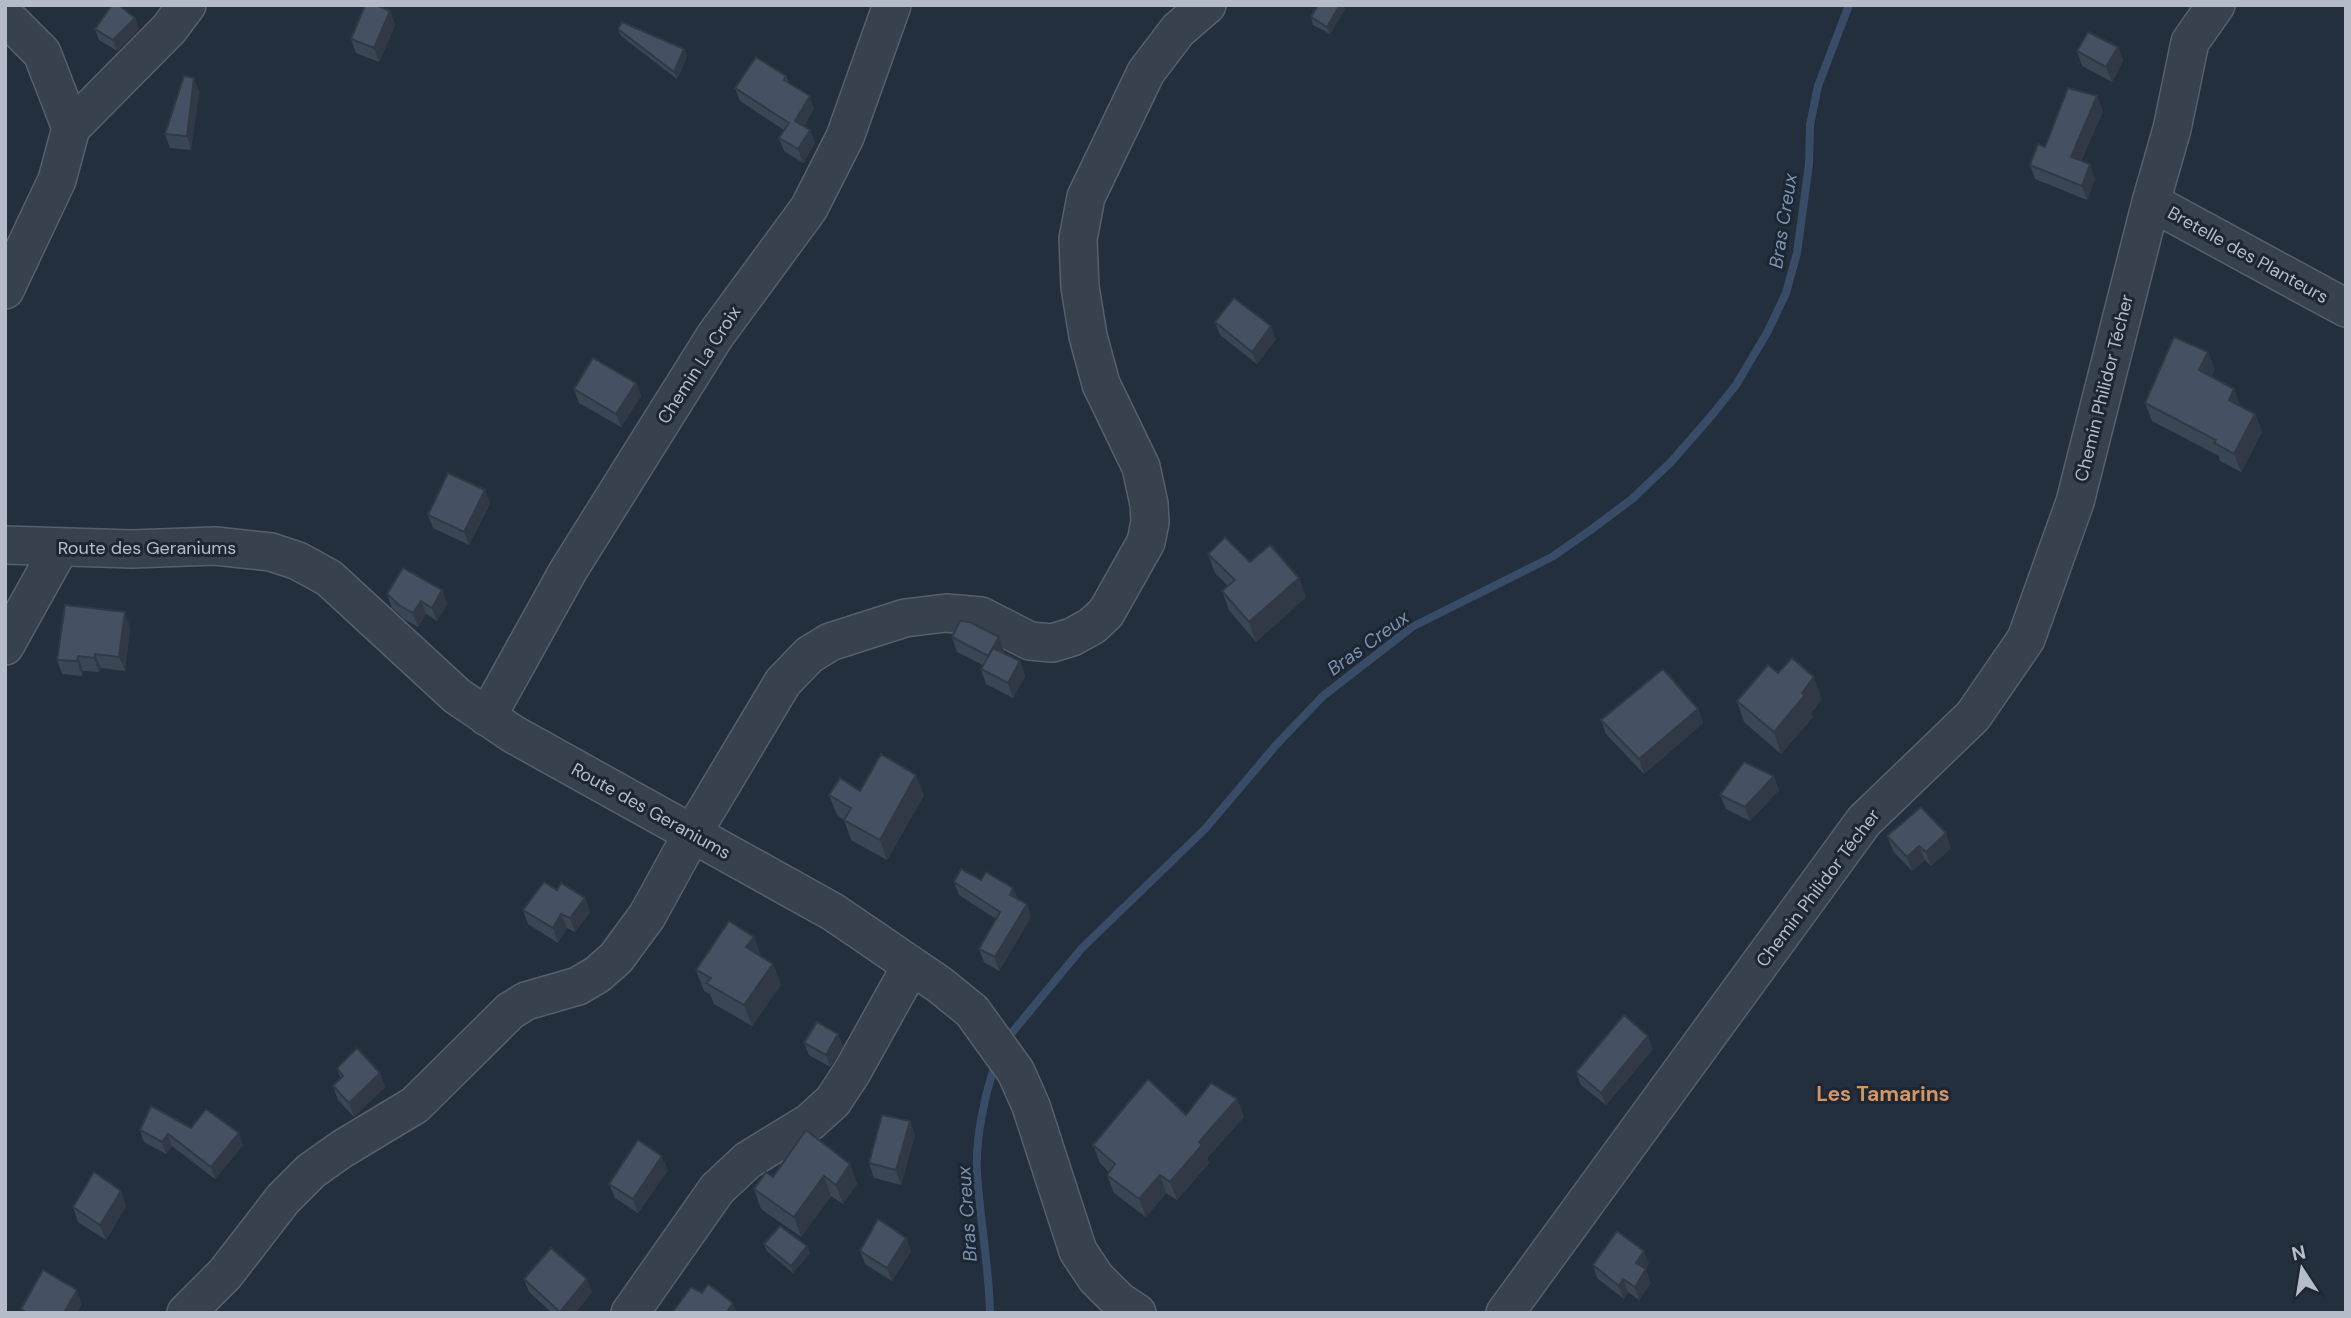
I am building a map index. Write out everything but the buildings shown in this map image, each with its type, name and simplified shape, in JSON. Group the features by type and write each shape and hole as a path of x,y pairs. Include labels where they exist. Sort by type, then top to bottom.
{"street":[{"path":"5,290 57,180 71,128 169,29 187,5"},
{"name":"Chemin La Croix","path":"487,717 568,571 715,337 809,208 845,137 892,5"},
{"path":"186,1313 225,1274 283,1199 311,1171 415,1105 510,1011 526,1001 578,986 598,974 616,957 647,916 692,834 783,681 809,655 830,642 905,618 946,613 981,616 1030,641 1052,643 1082,631 1106,613 1146,542 1150,522 1149,504 1141,467 1101,384 1088,335 1080,287 1078,239 1086,197 1146,72 1178,30 1207,5"},
{"name":"Chemin Philidor Técher","path":"1505,1313 1864,821 1973,716 2026,639 2075,502 2172,129 2190,42 2216,5"},
{"path":"5,20 12,23 42,53 71,128"},
{"name":"Bretelle des Planteurs","path":"2151,202 2346,309"},
{"name":"Route des Geraniums","path":"5,545 59,549 215,546 271,552 298,561 329,578 457,696 487,717 832,912 940,985 972,1011 1016,1072 1031,1106 1078,1251 1096,1278 1119,1301 1137,1313"},
{"path":"5,646 59,549"},
{"path":"630,1313 717,1189 748,1160 810,1122 833,1101 911,966"}],"waterway":[{"name":"Bras Creux","path":"1005,1041 1082,948 1205,829 1277,744 1323,696 1412,627 1552,557 1592,529 1632,499 1671,462 1712,415 1736,385 1768,331 1786,293 1797,253 1809,164 1810,125 1818,86 1849,5"},
{"name":"Bras Creux","path":"990,1313 977,1160 982,1117 996,1062"}],"district":[{"name":"Les Tamarins","path":"1883,1094"}]}
